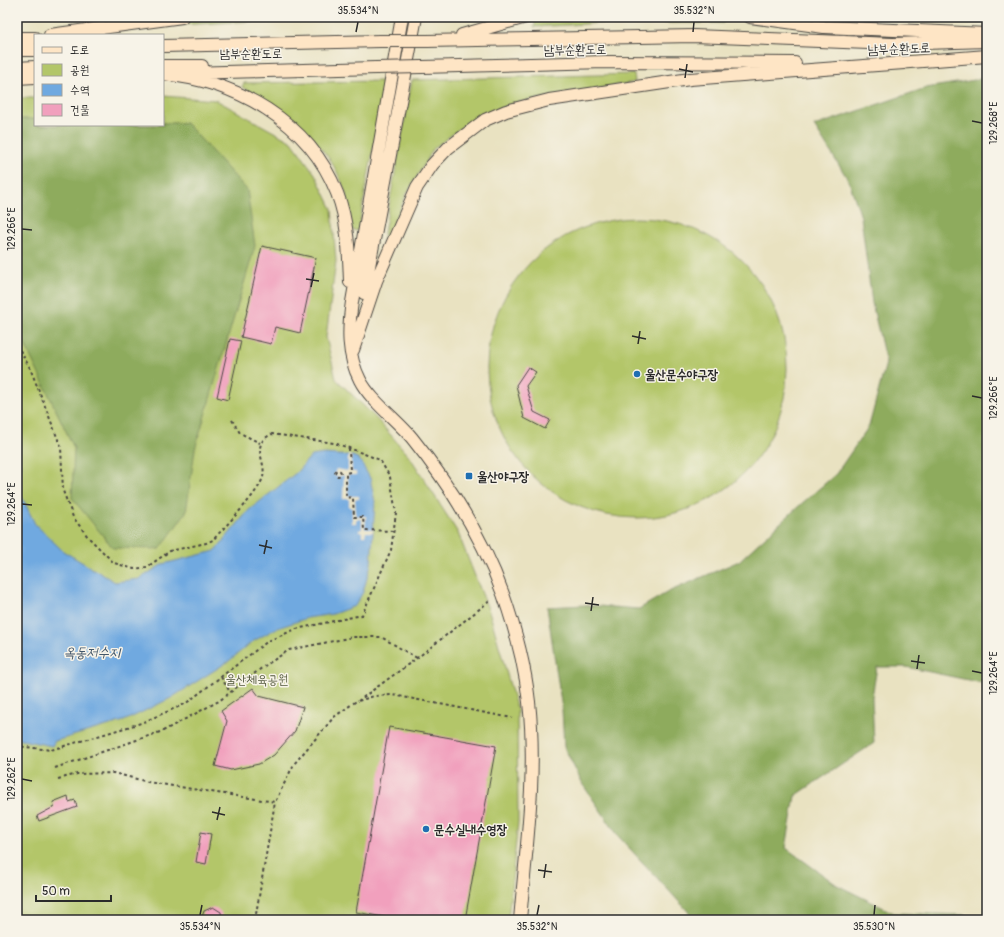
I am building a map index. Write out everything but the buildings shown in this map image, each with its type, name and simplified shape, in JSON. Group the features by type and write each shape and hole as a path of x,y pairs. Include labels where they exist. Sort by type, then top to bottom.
{"main road":[{"path":"57,34 182,17"},
{"path":"349,323 402,17"},
{"path":"353,363 353,350 376,236 416,17"},
{"path":"427,41 484,30 526,17"},
{"path":"750,17 824,27 987,34"},
{"name":"남부순환도로","path":"164,46 694,36 893,44 987,41"},
{"path":"19,38 34,37"},
{"path":"164,38 381,41"},
{"path":"17,50 34,50"},
{"name":"남부순환도로","path":"164,66 376,68 612,62 904,63 987,56"},
{"path":"353,350 376,281 417,187 432,165 448,148 485,120 506,110 549,100 676,81 904,63"},
{"path":"17,68 34,67"},
{"path":"164,74 376,68"},
{"path":"164,74 206,82 251,100 266,108 293,128 314,151 323,164 337,193 345,224 349,262 349,344 353,363 361,382 419,447 463,511 488,559 512,620 529,702 531,751 530,797 520,920"},
{"path":"17,78 34,77"}],"path":[{"path":"17,345 30,368 61,447 63,491 74,517 88,537 114,562 134,569 146,567 170,551 213,540 258,488 263,472 260,443 263,438 272,434 334,443 380,460 390,477 396,513 391,550 362,615 296,629 268,641 185,704 142,723 51,750 17,746"},
{"path":"232,420 240,432 260,443"},
{"path":"341,473 350,472 349,448"},
{"path":"346,473 346,496 353,498 354,518 363,517 363,530 394,531"},
{"path":"254,920 275,802 294,764 334,717 417,658 491,600"},
{"path":"54,768 163,731 219,702 263,667 288,650 354,637 380,637 417,658"},
{"path":"221,677 230,692"},
{"path":"355,702 374,696 393,695 512,718"},
{"path":"58,779 77,774 113,773 148,782 275,802"}],"green space":[{"path":"217,17 334,17 177,25 177,22"},
{"path":"542,17 726,17 723,23 601,23 534,27 536,20"},
{"path":"634,74 635,82 514,103 470,121 434,148 406,195 388,238 383,238 412,80"},
{"path":"987,78 987,684 906,667 877,667 872,697 874,743 795,796 786,848 837,885 894,913 965,915 973,920 696,920 619,837 583,785 564,747 562,709 547,607 585,605 639,609 668,592 739,561 836,474 869,426 886,363 872,303 861,217 849,181 814,126 926,88"},
{"path":"386,81 358,231 352,230 344,188 327,155 288,117 242,87 244,83"},
{"name":"울산체육공원","path":"164,96 216,100 292,142 315,174 332,209 336,261 326,337 336,379 374,416 410,457 458,533 490,614 517,710 518,822 508,920 17,920 17,98 34,98 34,126 164,126"},
{"path":"17,119 34,119 34,126 164,126 164,123 186,123 247,190 255,246 195,449 186,512 160,549 113,548 72,498 74,448 17,328"},
{"name":"울산문수야구장","path":"637,218 666,221 694,230 720,243 743,262 762,285 775,311 784,339 787,368 784,397 775,425 762,451 743,474 720,493 694,506 666,515 637,518 608,515 580,506 554,493 531,474 512,451 499,425 490,397 487,368 490,339 499,311 512,285 531,262 554,243 580,230 608,221"}],"water":[{"name":"옥동저수지","path":"17,454 20,465 21,495 35,524 63,551 115,582 139,579 163,564 215,551 249,510 296,473 311,456 324,454 353,456 359,459 370,478 375,502 371,564 363,592 355,606 333,614 307,618 275,629 252,642 229,661 171,698 124,721 55,741 52,746 17,739"}],"pier":[{"path":"348,455 351,456 352,472 356,472 356,475 348,475 348,496 359,496 359,499 355,499 356,516 366,516 365,529 373,529 373,532 366,532 365,536 362,536 362,532 359,532 359,530 362,529 362,519 356,519 356,523 352,523 352,508 349,507 349,499 343,499 344,475 338,477 334,475 336,469 348,471"}],"place":[{"name":"울산문수야구장","path":"637,374"},
{"name":"울산야구장","path":"469,476"},
{"name":"문수실내수영장","path":"426,829"}]}
